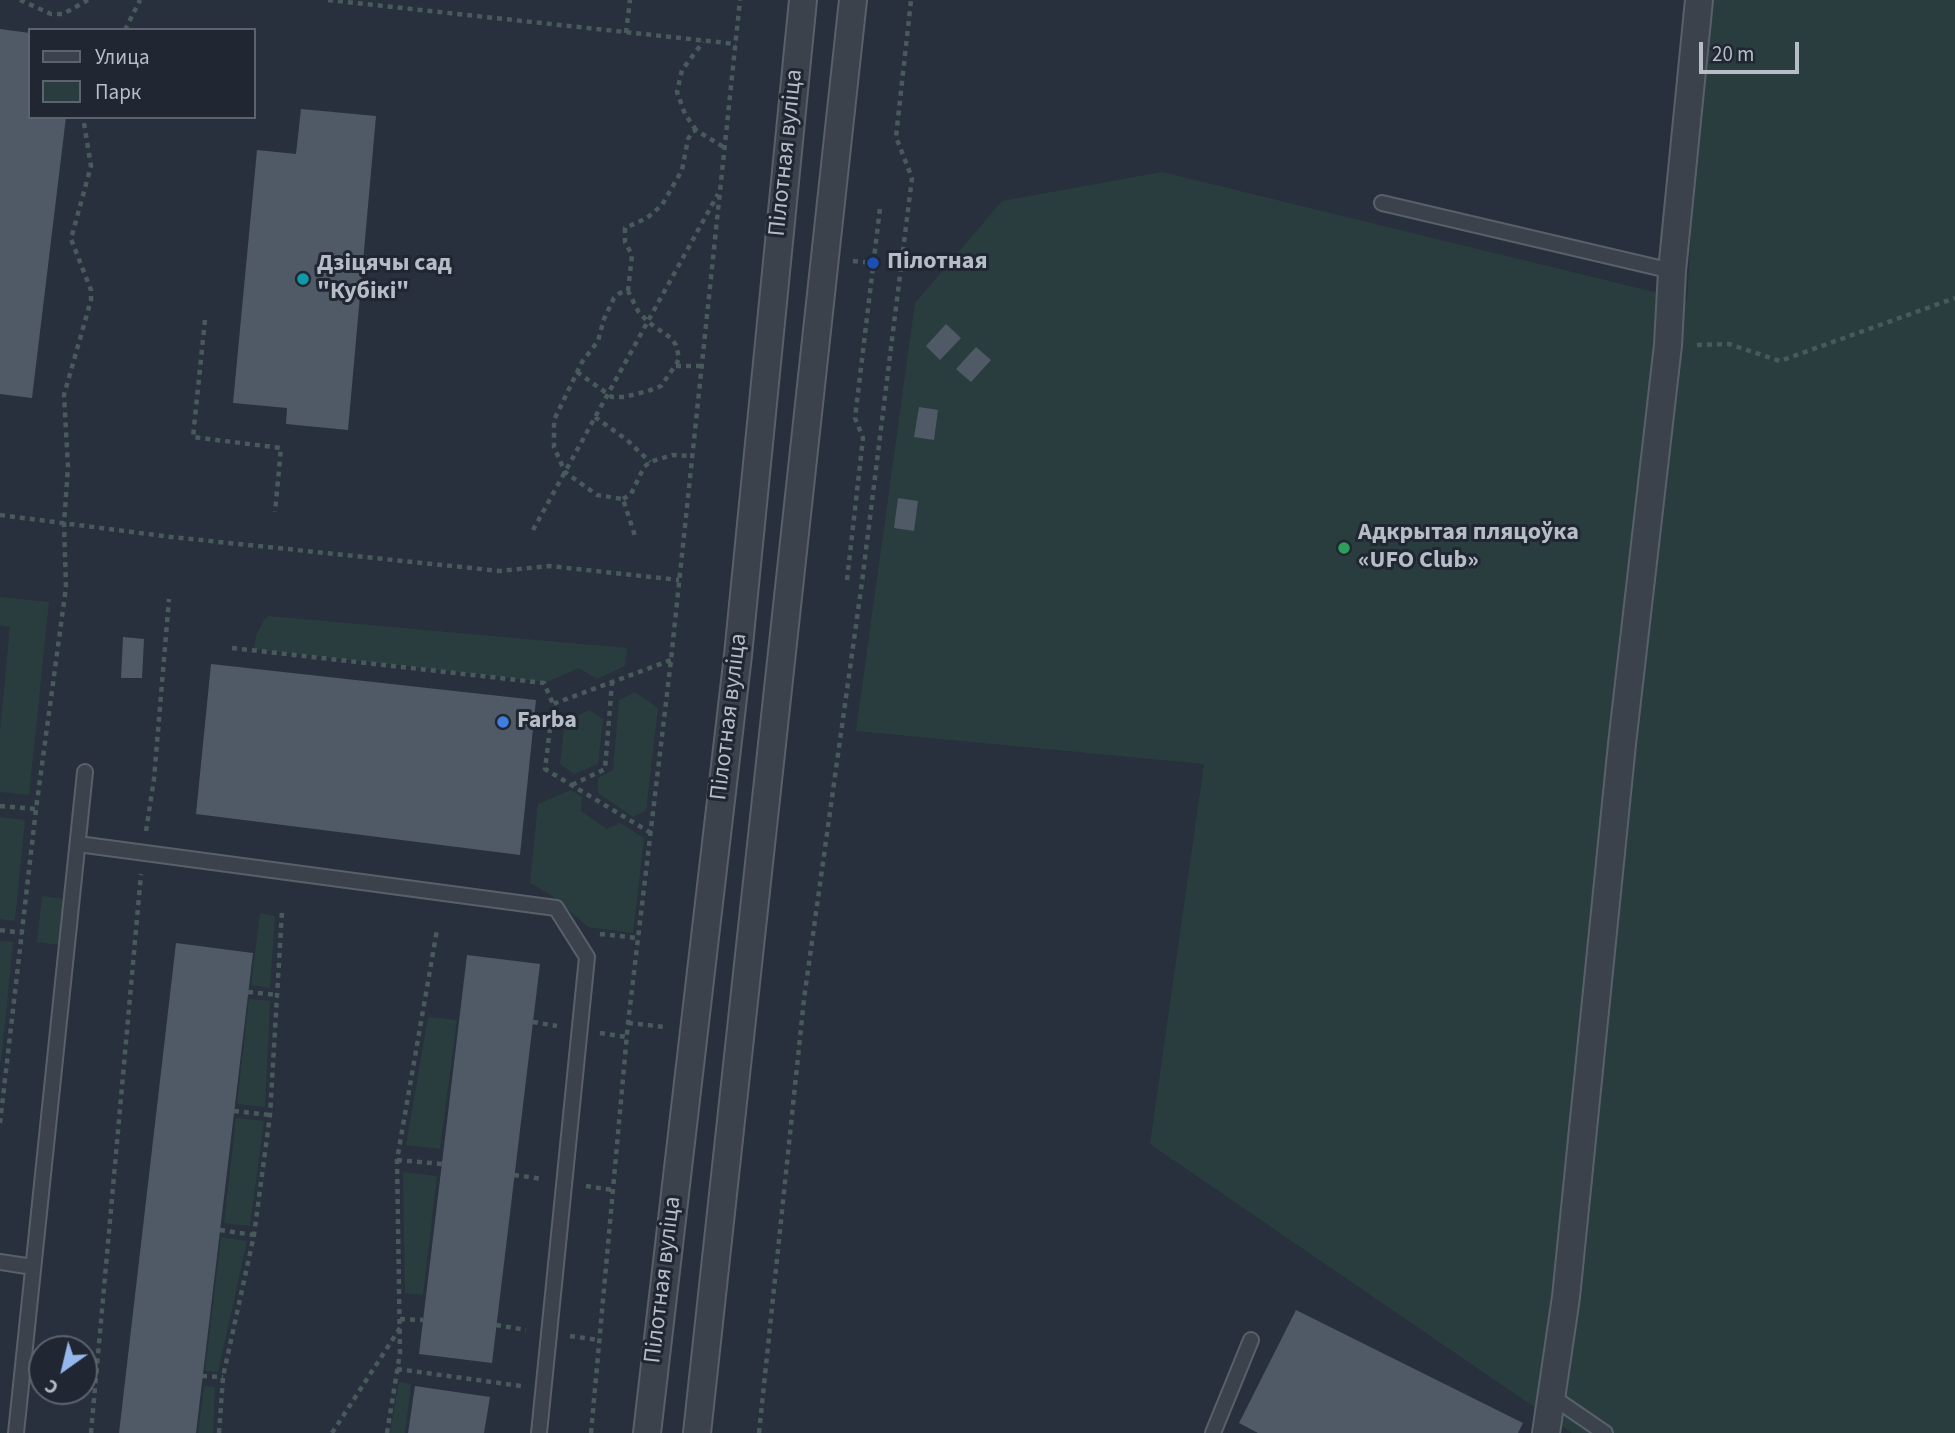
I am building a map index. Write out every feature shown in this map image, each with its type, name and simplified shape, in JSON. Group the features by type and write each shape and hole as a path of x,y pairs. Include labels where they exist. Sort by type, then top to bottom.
{"street":[{"name":"Пілотная вуліца","path":"646,1433 738,655 803,0"},
{"name":"Пілотная вуліца","path":"697,1433 853,0"},
{"path":"1546,1433 1566,1297 1622,744 1668,345 1672,271 1699,0"},
{"path":"738,655 781,659"}],"lane":[{"path":"1382,203 1672,271"},
{"path":"16,1433 85,772"},
{"path":"78,844 556,908 587,957 539,1433"},
{"path":"0,1262 33,1267"},
{"path":"1213,1433 1251,1340"},
{"path":"1551,1396 1605,1433"}],"path":[{"path":"20,0 51,14 63,13 88,0"},
{"path":"126,28 140,0"},
{"path":"328,0 736,44"},
{"path":"626,33 630,0"},
{"path":"591,1433 628,1023 671,660 740,0"},
{"path":"759,1433 804,999 862,582 912,178 896,137 911,0"},
{"path":"704,41 685,65 677,92 681,105 696,130 725,148"},
{"path":"0,1123 66,587 64,524 68,467 64,395 91,300 91,290 71,239 91,166 83,119"},
{"path":"577,372 608,394 624,397 661,386 679,358 671,338 648,322 638,311 628,291 632,255 625,242 625,228 647,218 662,205 684,164 689,135 696,130"},
{"path":"533,530 720,190"},
{"path":"847,580 863,438 855,418 880,208"},
{"path":"628,291 614,298 601,326 598,341 577,372 554,420 554,447 565,472 597,495 623,499 631,494 644,467 650,462 672,455 692,456"},
{"path":"1668,345 1728,344 1780,361 1955,298"},
{"path":"205,320 193,437 281,448 275,512"},
{"path":"675,366 702,366"},
{"path":"595,417 650,462"},
{"path":"623,499 636,539"},
{"path":"0,515 500,571 549,566 679,580"},
{"path":"91,1433 143,853 154,779 169,599"},
{"path":"232,648 544,683 553,704 545,769 651,833"},
{"path":"553,704 671,660"},
{"path":"571,785 605,769 612,682"},
{"path":"0,806 37,809"},
{"path":"219,1433 223,1377 254,1235 270,1115 282,911"},
{"path":"0,930 22,933"},
{"path":"387,1433 400,1328 397,1160 438,930"},
{"path":"248,992 277,995"},
{"path":"628,1023 692,1030"},
{"path":"234,1111 270,1115"},
{"path":"397,1160 442,1164"},
{"path":"220,1230 254,1235"},
{"path":"400,1319 423,1320"},
{"path":"332,1433 400,1328"},
{"path":"397,1369 524,1387"},
{"path":"202,1376 223,1377"}],"green space":[{"path":"1705,0 1955,0 1955,1433 1572,1433 1150,1144 1204,764 856,731 915,303 1002,201 1162,172 1687,300"},
{"path":"0,597 49,602 29,795 0,792 0,731 10,627 0,625"},
{"path":"268,616 627,648 625,666 597,679 579,668 547,682 254,649 256,636"},
{"path":"635,692 658,708 646,811 633,817 598,793 598,778 613,770 619,700"},
{"path":"589,710 603,719 598,764 574,774 560,764 565,722"},
{"path":"571,790 582,797 581,811 607,829 620,823 644,838 633,933 588,927 551,895 530,883 538,804"},
{"path":"0,817 25,820 15,921 0,919"},
{"path":"42,896 64,899 60,945 37,942"},
{"path":"260,913 275,916 270,988 251,985"},
{"path":"0,941 13,942 1,1062 0,1062"},
{"path":"249,999 270,1001 265,1107 237,1104"},
{"path":"428,1017 457,1020 440,1149 406,1145"},
{"path":"236,1118 264,1121 250,1226 224,1223"},
{"path":"403,1172 437,1176 423,1295 405,1293"},
{"path":"221,1237 247,1241 218,1372 205,1371"},
{"path":"399,1382 411,1384 405,1433 390,1433"},
{"path":"204,1386 215,1387 213,1433 198,1433"}],"building":[{"path":"0,29 28,33 28,119 66,119 32,398 0,394"},
{"name":"Дзіцячы сад \"Кубікі\"","path":"301,109 376,116 348,430 286,424 287,408 233,403 257,150 296,154"},
{"path":"946,324 961,338 940,360 926,346"},
{"path":"976,347 991,360 971,382 956,369"},
{"path":"919,407 938,410 934,440 914,437"},
{"path":"898,498 918,501 914,531 894,528"},
{"path":"123,637 144,639 142,678 121,678"},
{"path":"211,664 536,700 520,855 196,814"},
{"path":"176,943 253,953 196,1433 119,1433"},
{"path":"467,955 540,964 492,1363 419,1354"},
{"path":"1296,1310 1523,1423 1518,1433 1258,1433 1239,1423"},
{"path":"415,1386 490,1397 484,1433 408,1433"}],"place":[{"name":"Пілотная","path":"873,263"},
{"name":"Дзіцячы сад \"Кубікі\"","path":"303,279"},
{"name":"Адкрытая пляцоўка «UFO Club»","path":"1344,548"},
{"name":"Farba","path":"503,722"}]}
